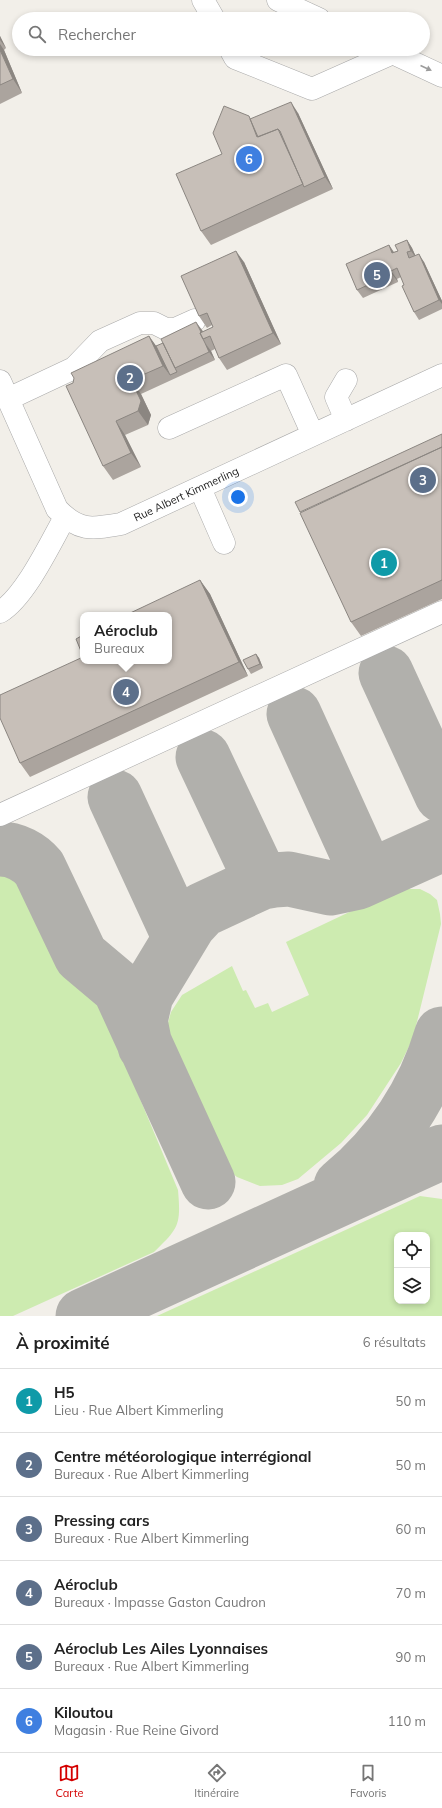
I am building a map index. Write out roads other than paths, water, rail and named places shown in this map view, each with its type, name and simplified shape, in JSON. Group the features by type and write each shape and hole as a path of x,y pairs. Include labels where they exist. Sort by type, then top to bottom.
{"street":[{"path":"203,0 210,12"},
{"path":"278,0 304,12"},
{"path":"234,56 235,58 312,89 378,56"},
{"path":"399,56 442,76"},
{"path":"4,390 74,368 100,341 140,323 154,323 166,328 175,329 195,320"},
{"path":"169,428 286,375 313,435"},
{"name":"Rue Albert Kimmerling","path":"4,390 57,509 65,517 79,525 93,529 122,524 442,375"},
{"path":"346,380 336,397 346,420"},
{"path":"200,488 224,543"},
{"path":"0,612 9,607 36,570 65,517"},
{"path":"0,815 442,612"}],"place":[{"name":"Kiloutou","path":"249,159"},
{"name":"Aéroclub Les Ailes Lyonnaises","path":"377,275"},
{"name":"Centre météorologique interrégional","path":"130,378"},
{"name":"Pressing cars","path":"423,480"},
{"name":"H5","path":"384,563"},
{"name":"Aéroclub","path":"126,692"}]}
